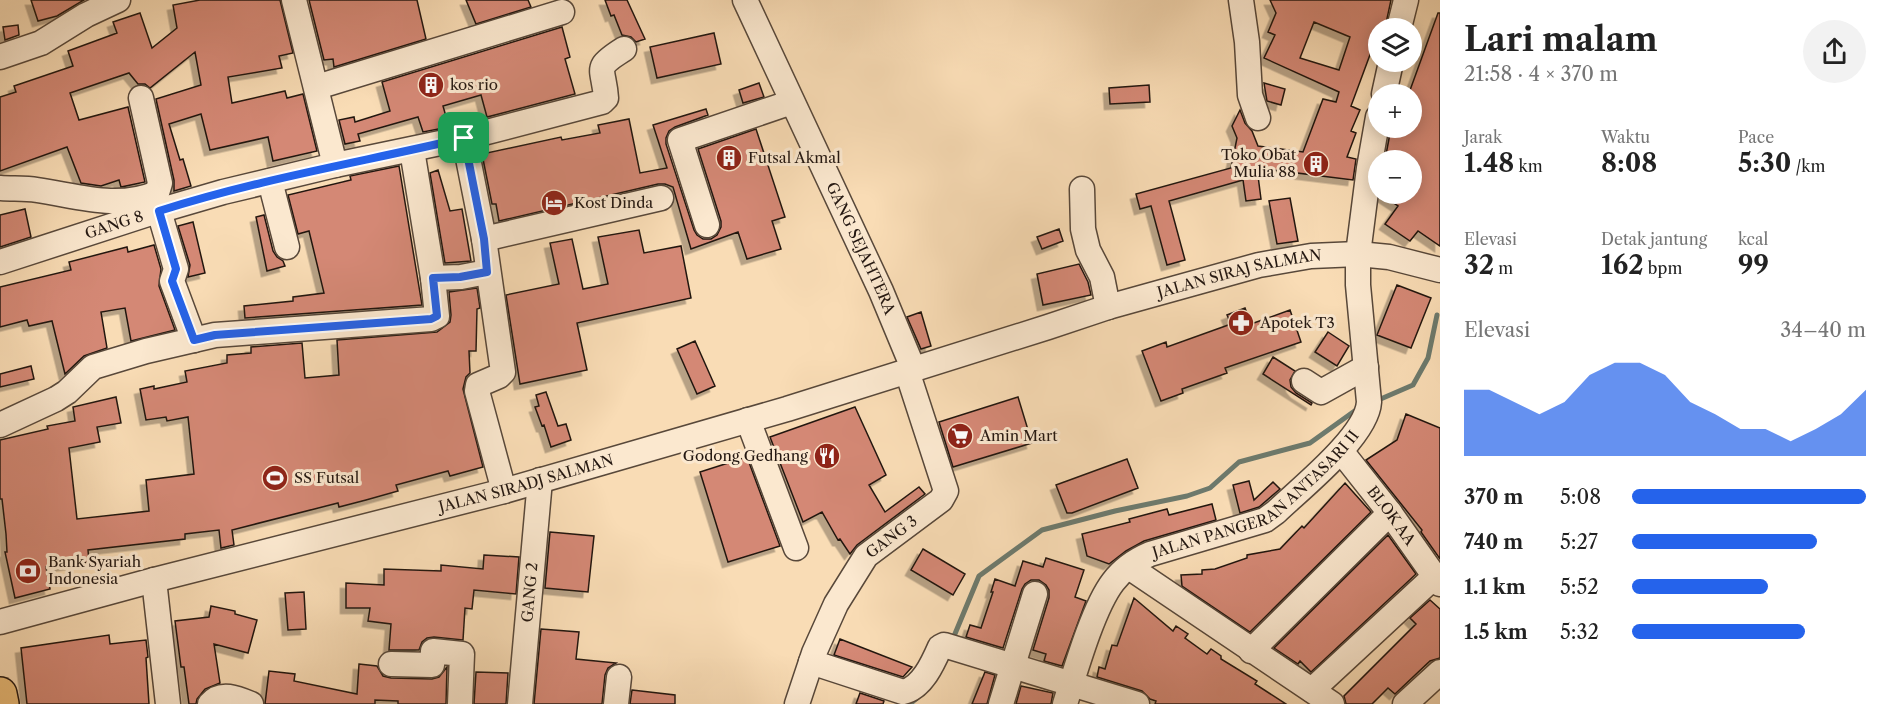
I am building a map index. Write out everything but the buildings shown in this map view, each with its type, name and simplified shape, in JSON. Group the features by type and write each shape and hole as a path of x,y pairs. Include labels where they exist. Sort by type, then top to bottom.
{"highway":[{"path":"0,694 2,704"}],"street":[{"path":"0,57 41,44 86,15 118,0"},
{"path":"294,0 335,165"},
{"name":"GANG SEJAHTERA","path":"745,0 881,291 910,369"},
{"path":"1241,0 1247,42 1250,95 1258,118"},
{"path":"1402,18 1406,0"},
{"path":"317,87 562,12"},
{"name":"GANG 8","path":"0,262 159,211 270,181 464,138 602,102 606,98 601,77 602,68 609,59 624,49"},
{"path":"0,188 36,190 91,201 112,202 147,197 157,193 160,183 141,98"},
{"path":"707,225 680,140 792,102"},
{"path":"464,138 484,239 503,372 478,385 477,391 504,492"},
{"name":"JALAN PANGERAN ANTASARI II","path":"1068,693 1105,596 1115,580 1138,560 1150,554 1265,520 1341,451 1368,412 1358,285 1358,254 1374,138"},
{"path":"0,425 56,399 67,392 93,367 194,340 215,335 431,319 437,316 412,150"},
{"path":"270,181 287,247"},
{"path":"1082,189 1083,229 1088,250 1102,277 1108,307"},
{"path":"484,239 662,198"},
{"path":"159,211 176,269 172,281 194,340"},
{"name":"JALAN SIRAJ SALMAN","path":"1048,327 1108,307 1259,265 1311,256 1358,254 1389,257 1438,272"},
{"path":"433,278 460,277 487,272"},
{"name":"JALAN SIRADJ SALMAN","path":"0,622 154,580 504,492 748,420 1048,327"},
{"path":"1304,381 1321,392 1366,367"},
{"name":"GANG 3","path":"797,704 811,662 840,596 866,556 941,500 946,492 910,369"},
{"path":"748,420 796,548"},
{"name":"BLOK AA","path":"1341,451 1390,513 1437,581"},
{"name":"GANG 2","path":"520,704 540,480"},
{"path":"1251,651 1390,513"},
{"path":"1129,567 1332,704"},
{"path":"154,580 168,704"},
{"path":"1312,690 1437,581"},
{"path":"1001,704 1035,594"},
{"path":"811,662 903,692 912,689 933,665 939,649 952,647 1013,666 1068,693 1137,704"},
{"path":"391,663 432,665 433,651 462,654 460,704"},
{"path":"1405,704 1440,672"},
{"path":"616,704 619,677"},
{"path":"210,704 219,697 233,697 251,704"}],"waterway":[{"path":"1376,401 1413,385 1428,358 1437,315"},
{"path":"952,641 979,576 1042,530 1115,511 1187,496 1210,488 1239,462 1310,443 1356,410"},
{"path":"910,704 918,697"}],"place":[{"name":"kos rio","path":"431,85"},
{"name":"Futsal Akmal","path":"729,158"},
{"name":"Toko Obat Mulia 88","path":"1316,164"},
{"name":"Kost Dinda","path":"554,203"},
{"name":"Apotek T3","path":"1241,323"},
{"name":"Amin Mart","path":"960,436"},
{"name":"Godong Gedhang","path":"827,456"},
{"name":"SS Futsal","path":"275,478"},
{"name":"Bank Syariah Indonesia","path":"28,571"}],"route":[{"path":"464,138 484,239 487,272 460,277 433,278 437,316 431,319 215,335 194,340 172,281 176,269 159,211 223,192 335,165 464,138"}]}
